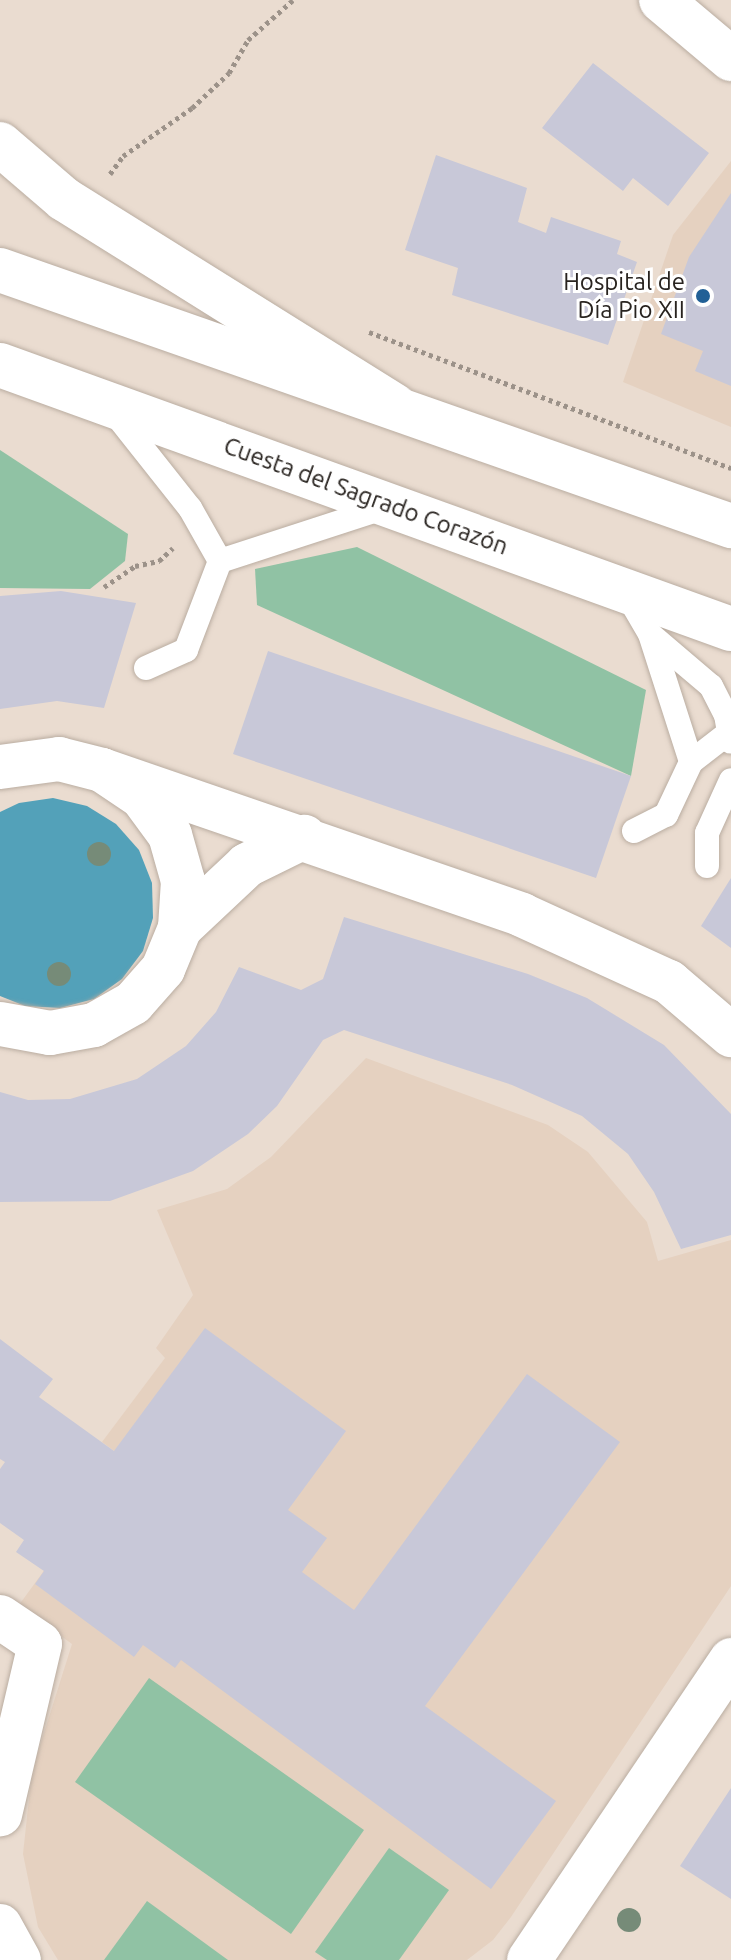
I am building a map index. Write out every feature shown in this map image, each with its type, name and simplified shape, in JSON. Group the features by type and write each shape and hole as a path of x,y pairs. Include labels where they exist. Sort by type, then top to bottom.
{"main road":[{"path":"661,0 731,59"},
{"path":"0,144 64,199 395,406"},
{"path":"0,270 731,526"},
{"name":"Cuesta del Sagrado Corazón","path":"0,365 731,629"},
{"path":"0,767 59,759 102,770 304,837 522,915 669,982 731,1035"},
{"path":"0,1024 50,1033 94,1025 133,1003 163,969 180,928 183,881 170,835 142,797 102,770"},
{"path":"180,928 247,865 304,837"},
{"path":"0,1617 40,1644 0,1814"},
{"path":"539,1957 731,1660"},
{"path":"0,1926 19,1960"}],"lane":[{"path":"107,402 190,508 220,561"},
{"path":"220,561 392,505"},
{"path":"146,668 186,650 220,561"},
{"path":"624,590 650,634 691,762"},
{"path":"650,634 711,686 731,732 731,742"},
{"path":"634,831 666,815 691,762 731,732"},
{"path":"707,866 707,833 731,780"}],"path":[{"path":"123,156 192,108 229,73 248,40 293,0"},
{"path":"104,587 135,566 159,561 177,544"}],"shaded area":[{"path":"731,161 731,427 623,382 673,235"},
{"path":"366,1058 548,1125 588,1152 647,1222 658,1261 731,1240 731,1586 511,1917 493,1940 467,1960 58,1960 38,1927 23,1854 32,1771 72,1644 19,1605 125,1459 102,1442 165,1358 156,1348 193,1295 157,1210 227,1189 271,1157"}],"green space":[{"path":"0,450 128,534 125,561 90,589 0,588"},
{"path":"357,547 646,690 631,776 257,605 255,569"},
{"path":"149,1678 364,1830 291,1934 75,1782"},
{"path":"389,1848 449,1890 399,1960 327,1960 315,1952"},
{"path":"147,1901 228,1960 104,1960"}],"water":[{"path":"53,798 87,806 116,824 139,850 152,883 153,918 143,951 122,979 94,999 60,1008 25,1006 0,996 0,812 19,803"}],"building":[{"path":"593,63 709,153 668,206 633,178 623,191 542,128"},
{"path":"436,155 527,188 518,222 546,233 551,217 621,241 617,254 637,262 608,345 452,295 458,268 405,250"},
{"name":"Hospital de Día Pio XII","path":"731,193 731,386 695,371 703,351 661,334 689,257"},
{"path":"61,591 136,603 104,708 57,701 0,709 0,596"},
{"path":"268,651 631,776 596,878 233,754"},
{"path":"731,878 731,948 701,926"},
{"path":"344,917 528,974 587,998 664,1045 731,1114 731,1235 681,1249 654,1192 628,1154 582,1116 512,1085 344,1030 323,1040 277,1106 248,1134 193,1171 110,1201 0,1202 0,1092 28,1100 70,1099 137,1079 186,1046 216,1012 239,967 301,990 323,979"},
{"path":"205,1328 346,1431 288,1510 327,1538 302,1572 354,1610 527,1374 620,1442 425,1706 556,1801 491,1889 181,1660 175,1668 143,1645 134,1657 35,1584 44,1571 16,1552 24,1540 0,1523 0,1469 5,1462 0,1459 0,1339 53,1379 39,1397 114,1451"},
{"path":"731,1788 731,1899 680,1866"}],"place":[{"name":"Hospital de Día Pio XII","path":"703,296"}]}
